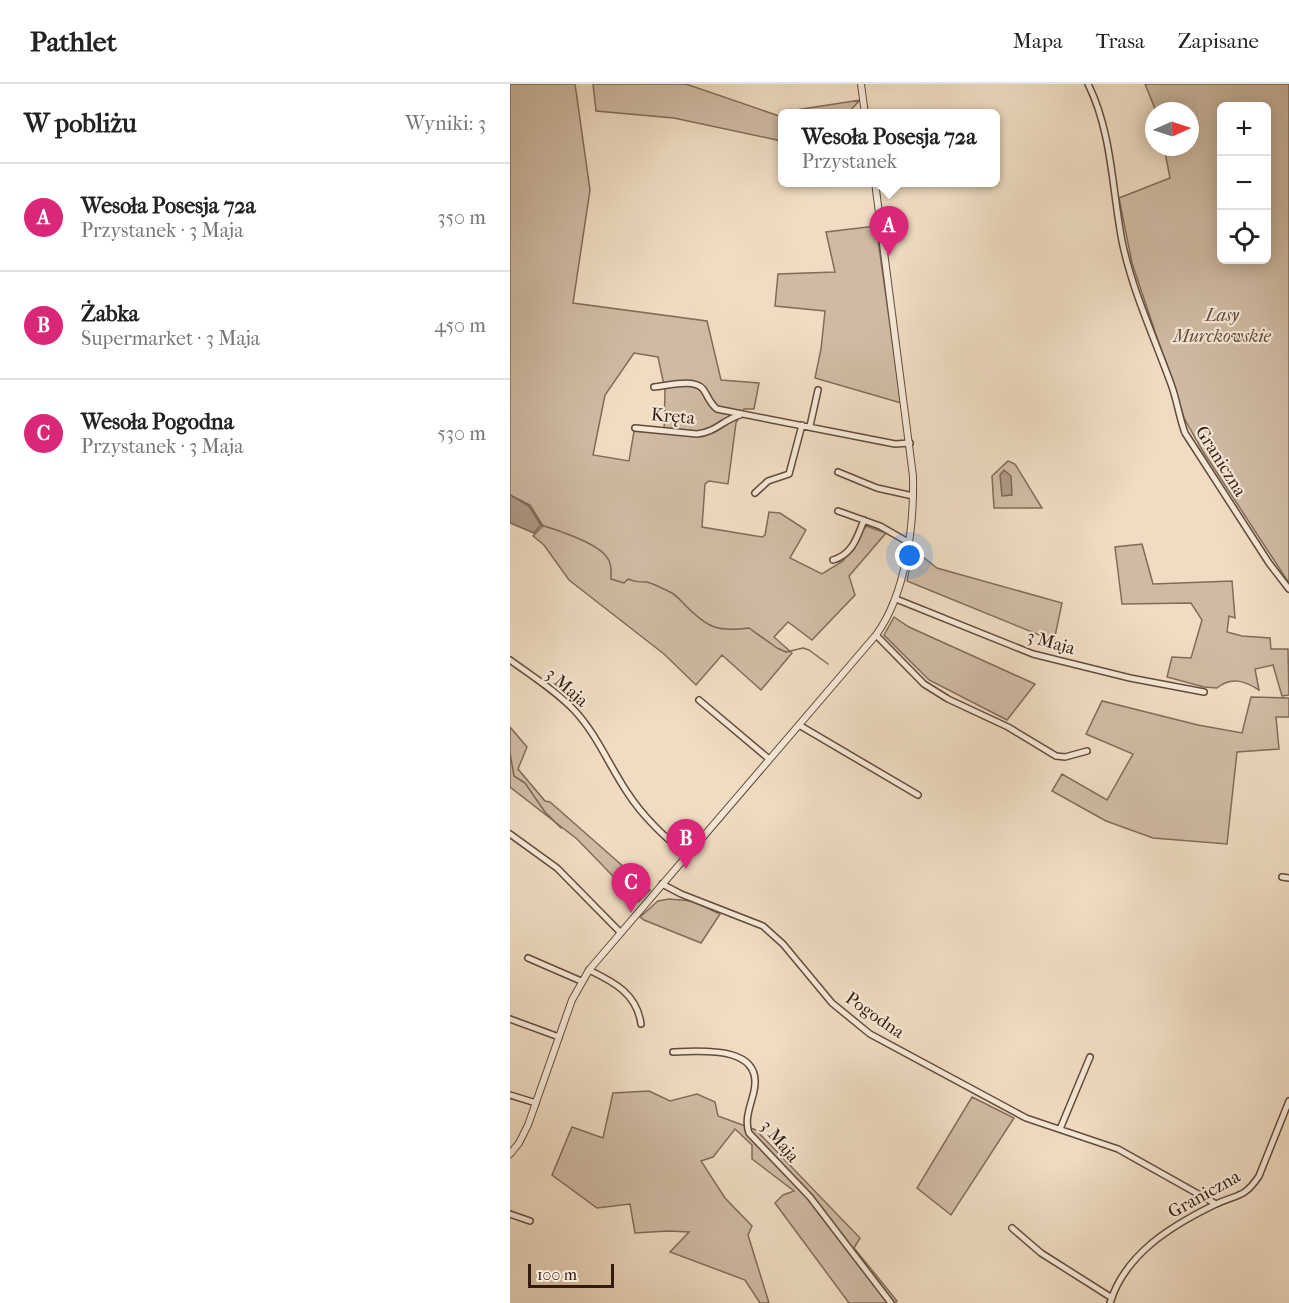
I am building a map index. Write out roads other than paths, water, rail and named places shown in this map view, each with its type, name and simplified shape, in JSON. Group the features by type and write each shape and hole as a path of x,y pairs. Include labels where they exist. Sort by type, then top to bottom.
{"street":[{"path":"861,84 864,109"},
{"name":"Graniczna","path":"1088,84 1102,123 1110,156 1121,233 1131,274 1172,388 1179,418 1185,433 1269,563 1289,589"},
{"path":"511,1150 523,1136 581,981 686,855 876,635 896,599 908,542 913,496 910,443 876,187"},
{"name":"Kręta","path":"654,387 696,384 703,389 713,407 740,415 810,426 895,444 910,443"},
{"path":"810,426 818,390"},
{"name":"Kręta","path":"635,428 697,434 712,431 732,417 740,415"},
{"path":"755,494 768,480 789,474 802,425"},
{"path":"838,472 878,488 913,496"},
{"path":"838,512 864,520 908,542"},
{"path":"833,560 847,553 854,545 864,520"},
{"name":"3 Maja","path":"896,599 1042,657 1167,686 1204,692"},
{"path":"876,635 924,684 948,699 1008,727 1056,756 1087,751"},
{"name":"3 Maja","path":"510,660 575,711 599,742 627,792 652,825 686,855"},
{"path":"699,700 769,759"},
{"path":"799,725 918,795"},
{"path":"510,834 557,868 621,932"},
{"name":"Pogodna","path":"662,884 681,894 763,926 783,944 832,1003 870,1034 1007,1108 1043,1124 1118,1149 1216,1204"},
{"path":"528,958 581,981"},
{"path":"589,970 610,981 631,997 641,1024"},
{"path":"510,1019 559,1037"},
{"name":"3 Maja","path":"673,1052 718,1052 749,1064 755,1076 747,1123 749,1133 810,1197 891,1303"},
{"path":"1060,1129 1090,1057"},
{"path":"510,1095 536,1103"},
{"name":"Graniczna","path":"1012,1228 1041,1253 1111,1301 1126,1268 1148,1245 1182,1222 1216,1204 1237,1197 1252,1185 1259,1176 1289,1101"},
{"path":"510,1214 530,1221"}],"waterway":[{"path":"541,525 576,538 601,551 609,561 611,579 624,583 628,579 651,583 674,594 707,624 721,629 749,628 777,648 786,652 803,648 828,664"},
{"path":"510,753 514,776 525,783 545,812 561,828"}],"place":[{"name":"Wesoła Posesja 72a","path":"889,256"},
{"name":"Żabka","path":"686,869"},
{"name":"Wesoła Pogodna","path":"631,913"}],"park label":[{"name":"Lasy Murckowskie","path":"1222,325"}]}
